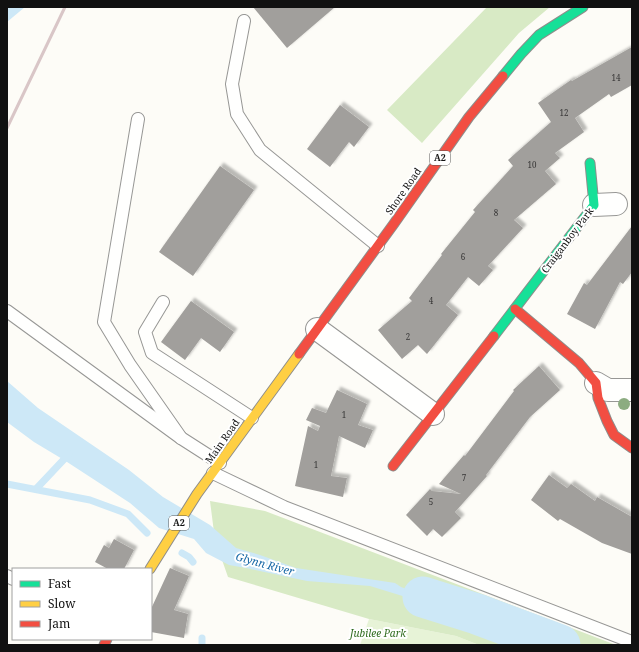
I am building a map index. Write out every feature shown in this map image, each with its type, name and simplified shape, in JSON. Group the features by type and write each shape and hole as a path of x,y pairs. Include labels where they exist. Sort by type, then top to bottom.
{"main road":[{"name":"Shore Road","path":"317,329 378,246 469,117 521,54 540,36 583,7"},
{"name":"Craiganboy Park","path":"393,466 515,310 594,205 590,163"},
{"path":"515,310 579,363 596,383 598,398 614,435 632,448"},
{"name":"Main Road","path":"151,568 197,494 317,329"}],"street":[{"path":"594,205 616,204"},
{"path":"317,329 433,414"},
{"path":"596,383 608,390 632,390"}],"lane":[{"path":"244,21 232,84 237,114 260,150 378,246"},
{"path":"138,119 104,322 130,365 181,438"},
{"path":"163,302 145,332 152,353 252,418"},
{"path":"7,311 181,438 220,463"},
{"path":"213,473 284,507 632,642"}],"green space":[{"path":"487,7 550,7 519,33 422,143 387,110"},
{"path":"210,501 265,511 616,645 479,645 456,636 369,619 228,577 215,540"},
{"name":"Jubilee Park","path":"369,619 456,636 479,645 360,645"}],"water":[{"path":"7,7 25,7 7,22"},
{"name":"Glynn River","path":"7,381 38,408 129,470 163,497 210,525 236,548 296,568 395,583 401,587 477,614 435,606 370,586 307,581 229,565 206,553 194,539 159,528 130,503 34,442 7,422"}],"building":[{"path":"253,7 335,7 287,48"},
{"path":"632,47 632,85 611,97 609,94 575,118 584,132 555,153 560,158 545,171 556,184 514,220 523,228 488,266 493,270 479,286 468,277 446,305 458,315 427,354 418,345 402,359 378,330 412,301 409,298 442,255 441,254 475,212 473,210 513,166 508,160 551,122 538,103 571,80 572,81"},
{"path":"340,105 369,127 354,147 349,142 330,167 307,149"},
{"path":"220,166 254,190 193,276 159,252"},
{"path":"632,226 632,272 623,284 620,282 595,329 567,314 584,283 587,285"},
{"path":"191,301 234,332 220,352 201,338 185,360 161,342"},
{"path":"539,366 560,390 530,417 486,475 487,476 455,512 461,518 442,537 433,529 427,536 406,515 430,489 432,491 461,494 439,484 464,455 465,456 514,391 513,390"},
{"path":"337,390 367,404 358,425 373,430 365,448 339,436 331,476 347,478 343,497 295,486 308,426 318,431 320,426 306,420 312,408 326,413"},
{"path":"549,475 567,488 571,484 595,501 597,497 632,517 632,554 602,543 560,519 558,521 531,500"},
{"path":"114,539 134,550 125,568 106,568 95,562 104,545 109,548"},
{"path":"170,568 189,576 174,610 188,614 184,638 152,632 152,607"}],"waterway":[{"path":"36,489 69,454"},
{"path":"7,484 90,500 128,514 147,533"},
{"path":"182,553 189,557 193,562"},
{"name":"Glynn River","path":"423,597 477,614 560,645"},
{"path":"202,638 202,645"}],"railway":[{"path":"7,128 65,7"}],"traffic: fast":[{"path":"503,76 539,35 583,7"},
{"path":"494,336 594,205 590,163"}],"traffic: slow":[{"path":"151,568 197,494 299,354"}],"traffic: jam":[{"path":"299,354 469,117 503,76"},
{"path":"515,309 579,363 596,383 598,398 614,435 632,448"},
{"path":"393,466 494,336"},
{"path":"104,645 106,640"}]}
